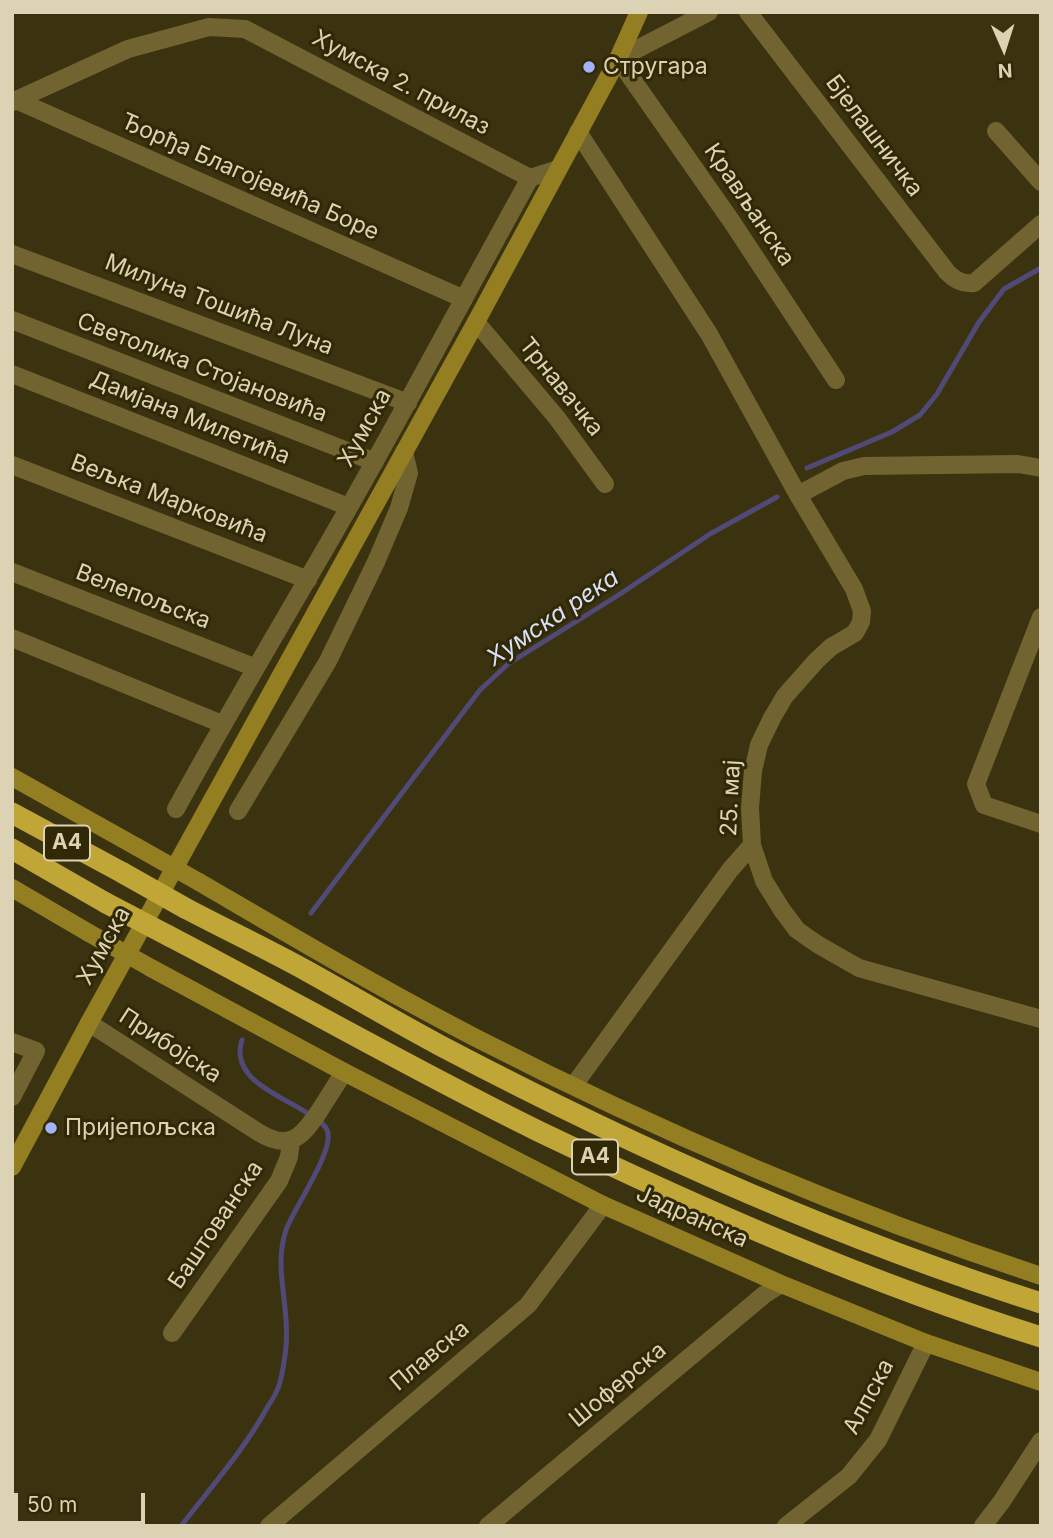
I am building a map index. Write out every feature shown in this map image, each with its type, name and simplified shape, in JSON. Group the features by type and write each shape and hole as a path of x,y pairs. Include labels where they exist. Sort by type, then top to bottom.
{"highway":[{"name":"A4","path":"12,813 441,1046 637,1143 827,1226 1041,1303"},
{"name":"A4","path":"12,849 106,903 494,1108 677,1196 854,1270 942,1304 1041,1337"}],"street":[{"name":"Хумска","path":"89,1023 476,322 618,58 639,12"},
{"path":"618,58 709,12"},
{"name":"Бјелашничка","path":"748,12 947,272 956,280 966,284 974,283 1041,224"},
{"name":"Хумска 2. прилаз","path":"14,101 128,50 209,27 245,29 530,178"},
{"name":"Крављанска","path":"618,58 732,222 836,380"},
{"name":"Ђорђа Благојевића Боре","path":"14,101 464,299"},
{"path":"996,131 1041,182"},
{"path":"578,132 709,334 798,495 843,471 864,466 1018,464 1041,468"},
{"path":"530,178 558,169"},
{"name":"Хумска","path":"176,809 222,724 375,462 530,178"},
{"name":"Милуна Тошића Луна","path":"12,254 408,403"},
{"name":"Светолика Стојановића","path":"12,320 375,462"},
{"name":"Трнавачка","path":"476,322 557,418 605,484"},
{"name":"Дамјана Милетића","path":"12,374 349,507"},
{"name":"Хумска","path":"238,811 328,661 376,562 399,508 409,473 404,452"},
{"name":"Вељка Марковића","path":"12,465 308,580"},
{"name":"25. мај","path":"798,495 854,589 862,611 861,622 855,633 816,661 785,696 759,745 753,771 750,808 752,845 764,881 797,930 837,957 859,968 1041,1018"},
{"name":"Велепољска","path":"12,572 256,668"},
{"path":"1041,617 1035,650 976,784 984,805 1041,824"},
{"path":"12,638 222,724"},
{"path":"12,777 380,986 573,1085 675,1133 884,1220 1041,1276"},
{"path":"573,1085 730,870 752,845"},
{"name":"Јадранска","path":"12,888 151,968 344,1072 603,1205 781,1284 926,1343 1041,1382"},
{"name":"Прибојска","path":"12,1167 89,1023 265,1137 291,1141"},
{"path":"12,1042 36,1051 12,1097"},
{"path":"291,1141 307,1129 344,1072"},
{"name":"Баштованска","path":"172,1333 279,1181 289,1157 291,1141"},
{"name":"Плавска","path":"269,1526 528,1305 603,1205"},
{"name":"Шоферска","path":"488,1526 765,1294 781,1284"},
{"name":"Алпска","path":"786,1526 849,1476 878,1440 926,1343"},
{"path":"983,1526 1041,1441"}],"waterway":[{"name":"Хумска река","path":"807,468 892,432 920,415 937,394 979,322 1004,289 1041,268"},
{"name":"Хумска река","path":"311,913 480,690 508,664 710,534 777,497"},
{"name":"Хумска река","path":"181,1526 238,1453 278,1388 284,1364 287,1331 281,1273 282,1244 290,1220 319,1167 328,1142 327,1130 321,1122 261,1086 251,1077 243,1066 240,1054 242,1040"}],"place":[{"name":"Стругара","path":"589,67"},
{"name":"Пријепољска","path":"51,1128"}]}
